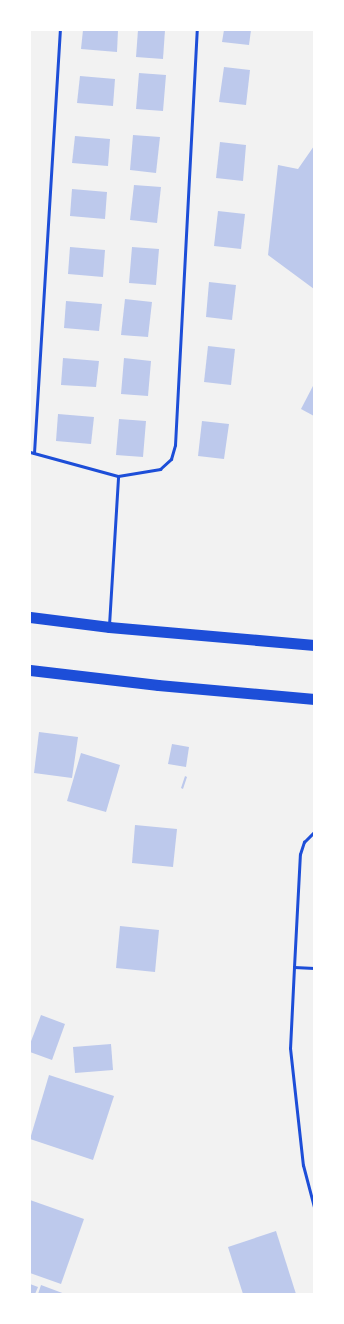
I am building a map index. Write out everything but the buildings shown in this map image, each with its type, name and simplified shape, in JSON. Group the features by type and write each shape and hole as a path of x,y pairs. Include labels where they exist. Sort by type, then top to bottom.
{"highway":[{"path":"30,617 109,627 314,645"},
{"path":"30,670 158,685 314,700"}],"lane":[{"path":"34,453 60,30"},
{"path":"30,452 118,476 160,469 170,459 175,446 197,30"},
{"path":"109,627 118,476"},
{"path":"314,832 304,842 300,854 290,1048 293,1086 303,1165 314,1206"},
{"path":"294,967 314,968"}]}
